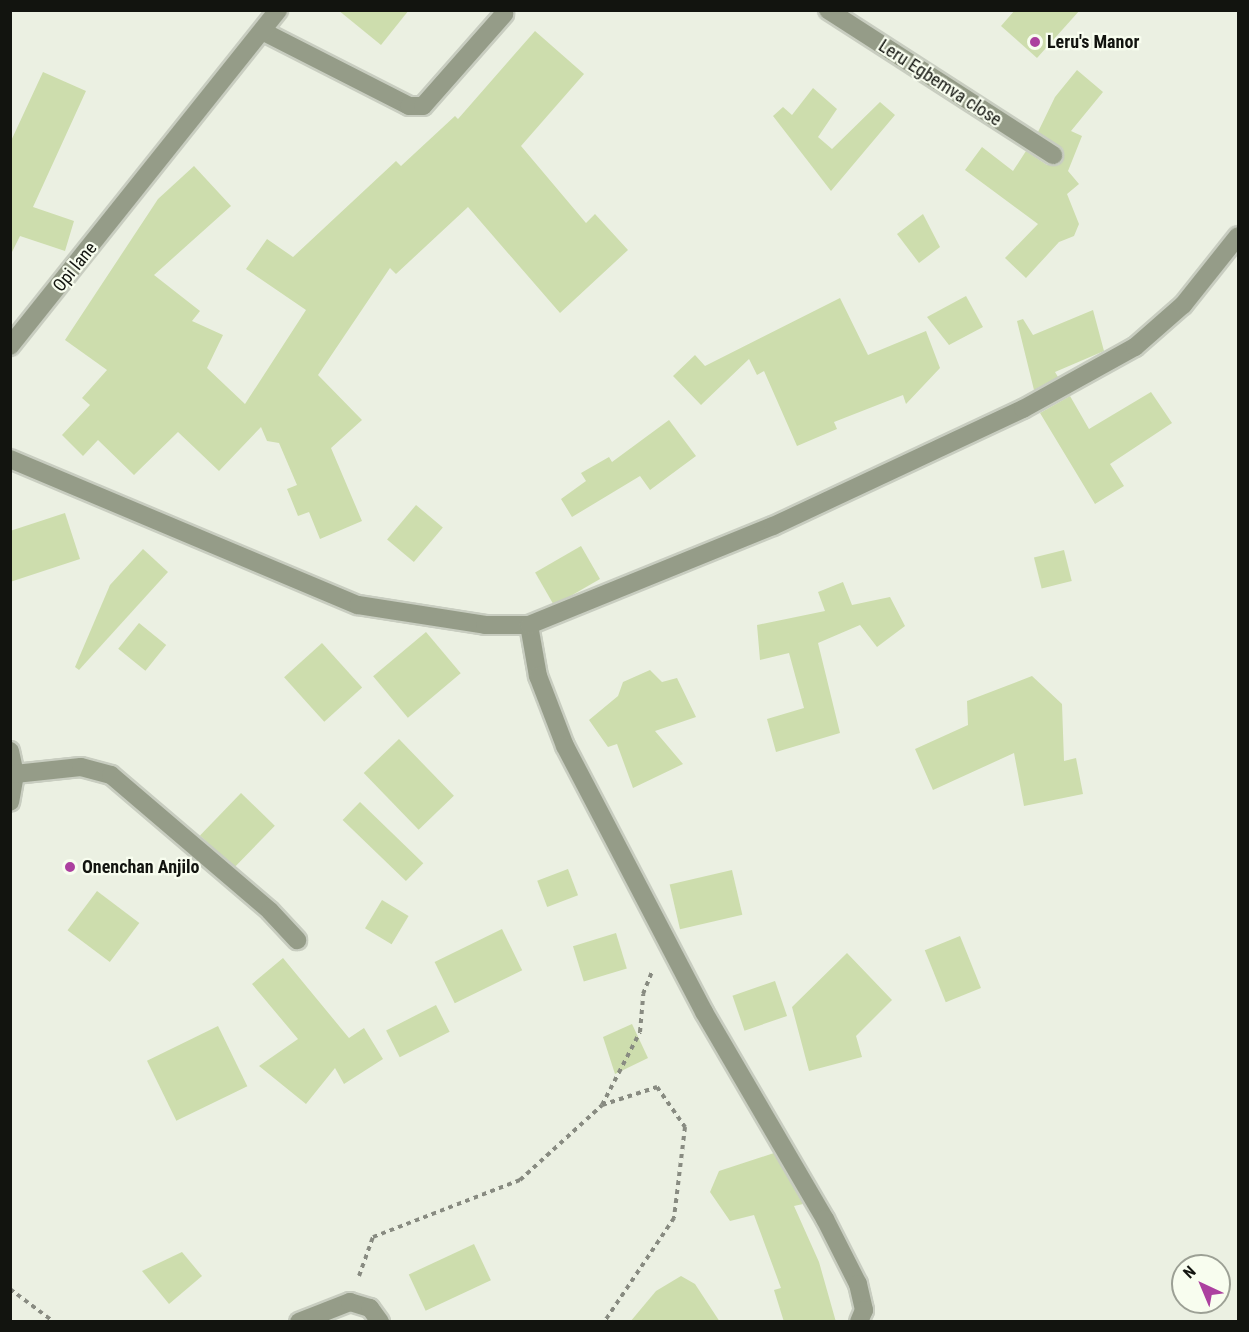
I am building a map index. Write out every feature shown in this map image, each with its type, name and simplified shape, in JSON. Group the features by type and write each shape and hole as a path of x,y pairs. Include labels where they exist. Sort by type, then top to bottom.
{"street":[{"name":"Opi lane","path":"10,346 264,32 278,10"},
{"name":"Leru Egbemva close","path":"828,10 1053,155"},
{"path":"264,32 410,106 423,106 504,14"},
{"path":"10,459 358,605 485,625 529,625 773,526 1023,409 1135,347 1183,305 1239,236"},
{"path":"529,625 538,676 565,746 667,940 858,1284 864,1310 859,1322"},
{"path":"10,751 15,774 10,802"},
{"path":"15,774 81,767 111,775 270,911 297,940"},
{"path":"299,1322 351,1302 370,1308 380,1322"}],"path":[{"path":"351,1302 373,1237 520,1180 602,1105 640,1032 643,994 667,940"},
{"path":"602,1105 657,1088 686,1127 674,1218 604,1322"},
{"path":"10,1289 54,1322"}],"building":[{"path":"338,10 409,10 381,45"},
{"name":"Leru's Manor","path":"1015,10 1080,10 1037,58 1001,26"},
{"path":"535,31 584,74 521,146 586,223 595,214 628,250 560,313 468,207 396,274 390,268 318,375 362,420 331,448 362,521 320,539 309,512 298,516 287,489 297,485 279,443 267,441 261,427 219,471 178,432 134,475 98,440 83,456 62,435 90,405 82,398 107,370 65,340 158,199 194,166 231,206 154,275 200,311 192,321 223,335 207,368 245,404 306,310 246,269 267,239 293,257 396,161 401,166 455,116 458,119"},
{"path":"1077,70 1103,92 1071,131 1082,136 1068,171 1079,184 1067,194 1079,224 1074,236 1059,242 1026,278 1005,258 1038,224 965,170 982,147 1013,171 1026,151 1047,165 1059,165 1063,149 1038,132 1055,97"},
{"path":"43,72 86,91 33,207 74,221 65,251 20,236 10,256 10,143"},
{"path":"813,88 837,109 818,137 832,149 880,102 895,115 831,191 773,116 783,107 792,115"},
{"path":"923,214 940,247 919,263 897,234"},
{"path":"966,296 983,327 949,345 927,317"},
{"path":"840,298 868,355 926,331 940,368 906,404 903,395 834,422 837,429 797,446 764,371 757,375 749,359 701,405 673,376 695,355 705,366"},
{"path":"1093,310 1104,351 1055,372 1058,377 1034,390 1017,321 1023,319 1033,335"},
{"path":"1151,392 1172,423 1110,464 1124,486 1095,504 1040,413 1070,396 1089,429"},
{"path":"669,420 696,456 650,490 640,476 572,517 561,499 586,481 581,473 609,457 612,462"},
{"path":"416,505 443,527 414,562 387,539"},
{"path":"65,513 80,559 10,582 10,531"},
{"path":"581,546 600,579 554,605 535,572"},
{"path":"143,549 168,572 79,670 75,667 110,585"},
{"path":"1064,550 1072,581 1042,589 1034,557"},
{"path":"843,582 852,605 890,597 905,626 877,647 860,625 818,643 840,733 776,752 767,719 804,708 789,653 760,660 757,625 825,611 818,592"},
{"path":"139,623 166,645 145,671 118,649"},
{"path":"426,632 461,673 408,718 373,676"},
{"path":"322,643 362,688 324,722 284,677"},
{"path":"650,670 662,682 677,678 696,717 655,731 683,764 633,788 617,744 608,747 589,720 618,696 623,682"},
{"path":"1032,676 1062,704 1064,761 1076,758 1083,794 1024,806 1014,753 933,790 915,749 968,725 967,701"},
{"path":"399,739 454,796 419,830 364,773"},
{"path":"241,793 275,826 234,868 200,835"},
{"path":"360,802 423,863 406,881 343,820"},
{"path":"568,869 578,895 547,907 537,881"},
{"path":"732,870 742,915 680,929 670,884"},
{"path":"97,891 139,923 110,962 68,930"},
{"path":"382,900 409,916 392,944 365,928"},
{"path":"502,929 522,970 455,1003 435,962"},
{"path":"616,933 627,968 584,982 573,946"},
{"path":"960,936 981,988 946,1002 925,950"},
{"path":"847,953 892,1000 856,1036 862,1057 809,1071 792,1007"},
{"path":"283,958 349,1038 364,1028 383,1059 344,1084 335,1068 306,1104 259,1066 298,1039 252,984"},
{"path":"775,981 787,1016 744,1031 732,996"},
{"path":"436,1005 450,1032 400,1057 386,1030"},
{"path":"632,1024 648,1058 615,1074 603,1037"},
{"path":"218,1026 247,1086 176,1121 147,1061"},
{"path":"774,1153 803,1204 794,1206 819,1262 836,1322 784,1322 774,1290 781,1288 754,1215 730,1221 710,1192 719,1171"},
{"path":"474,1244 491,1280 426,1311 409,1274"},
{"path":"182,1252 202,1276 169,1304 142,1271"},
{"path":"681,1276 695,1284 720,1322 630,1322 656,1291"}],"place":[{"name":"Leru's Manor","path":"1035,42"},
{"name":"Onenchan Anjilo","path":"70,867"}]}
